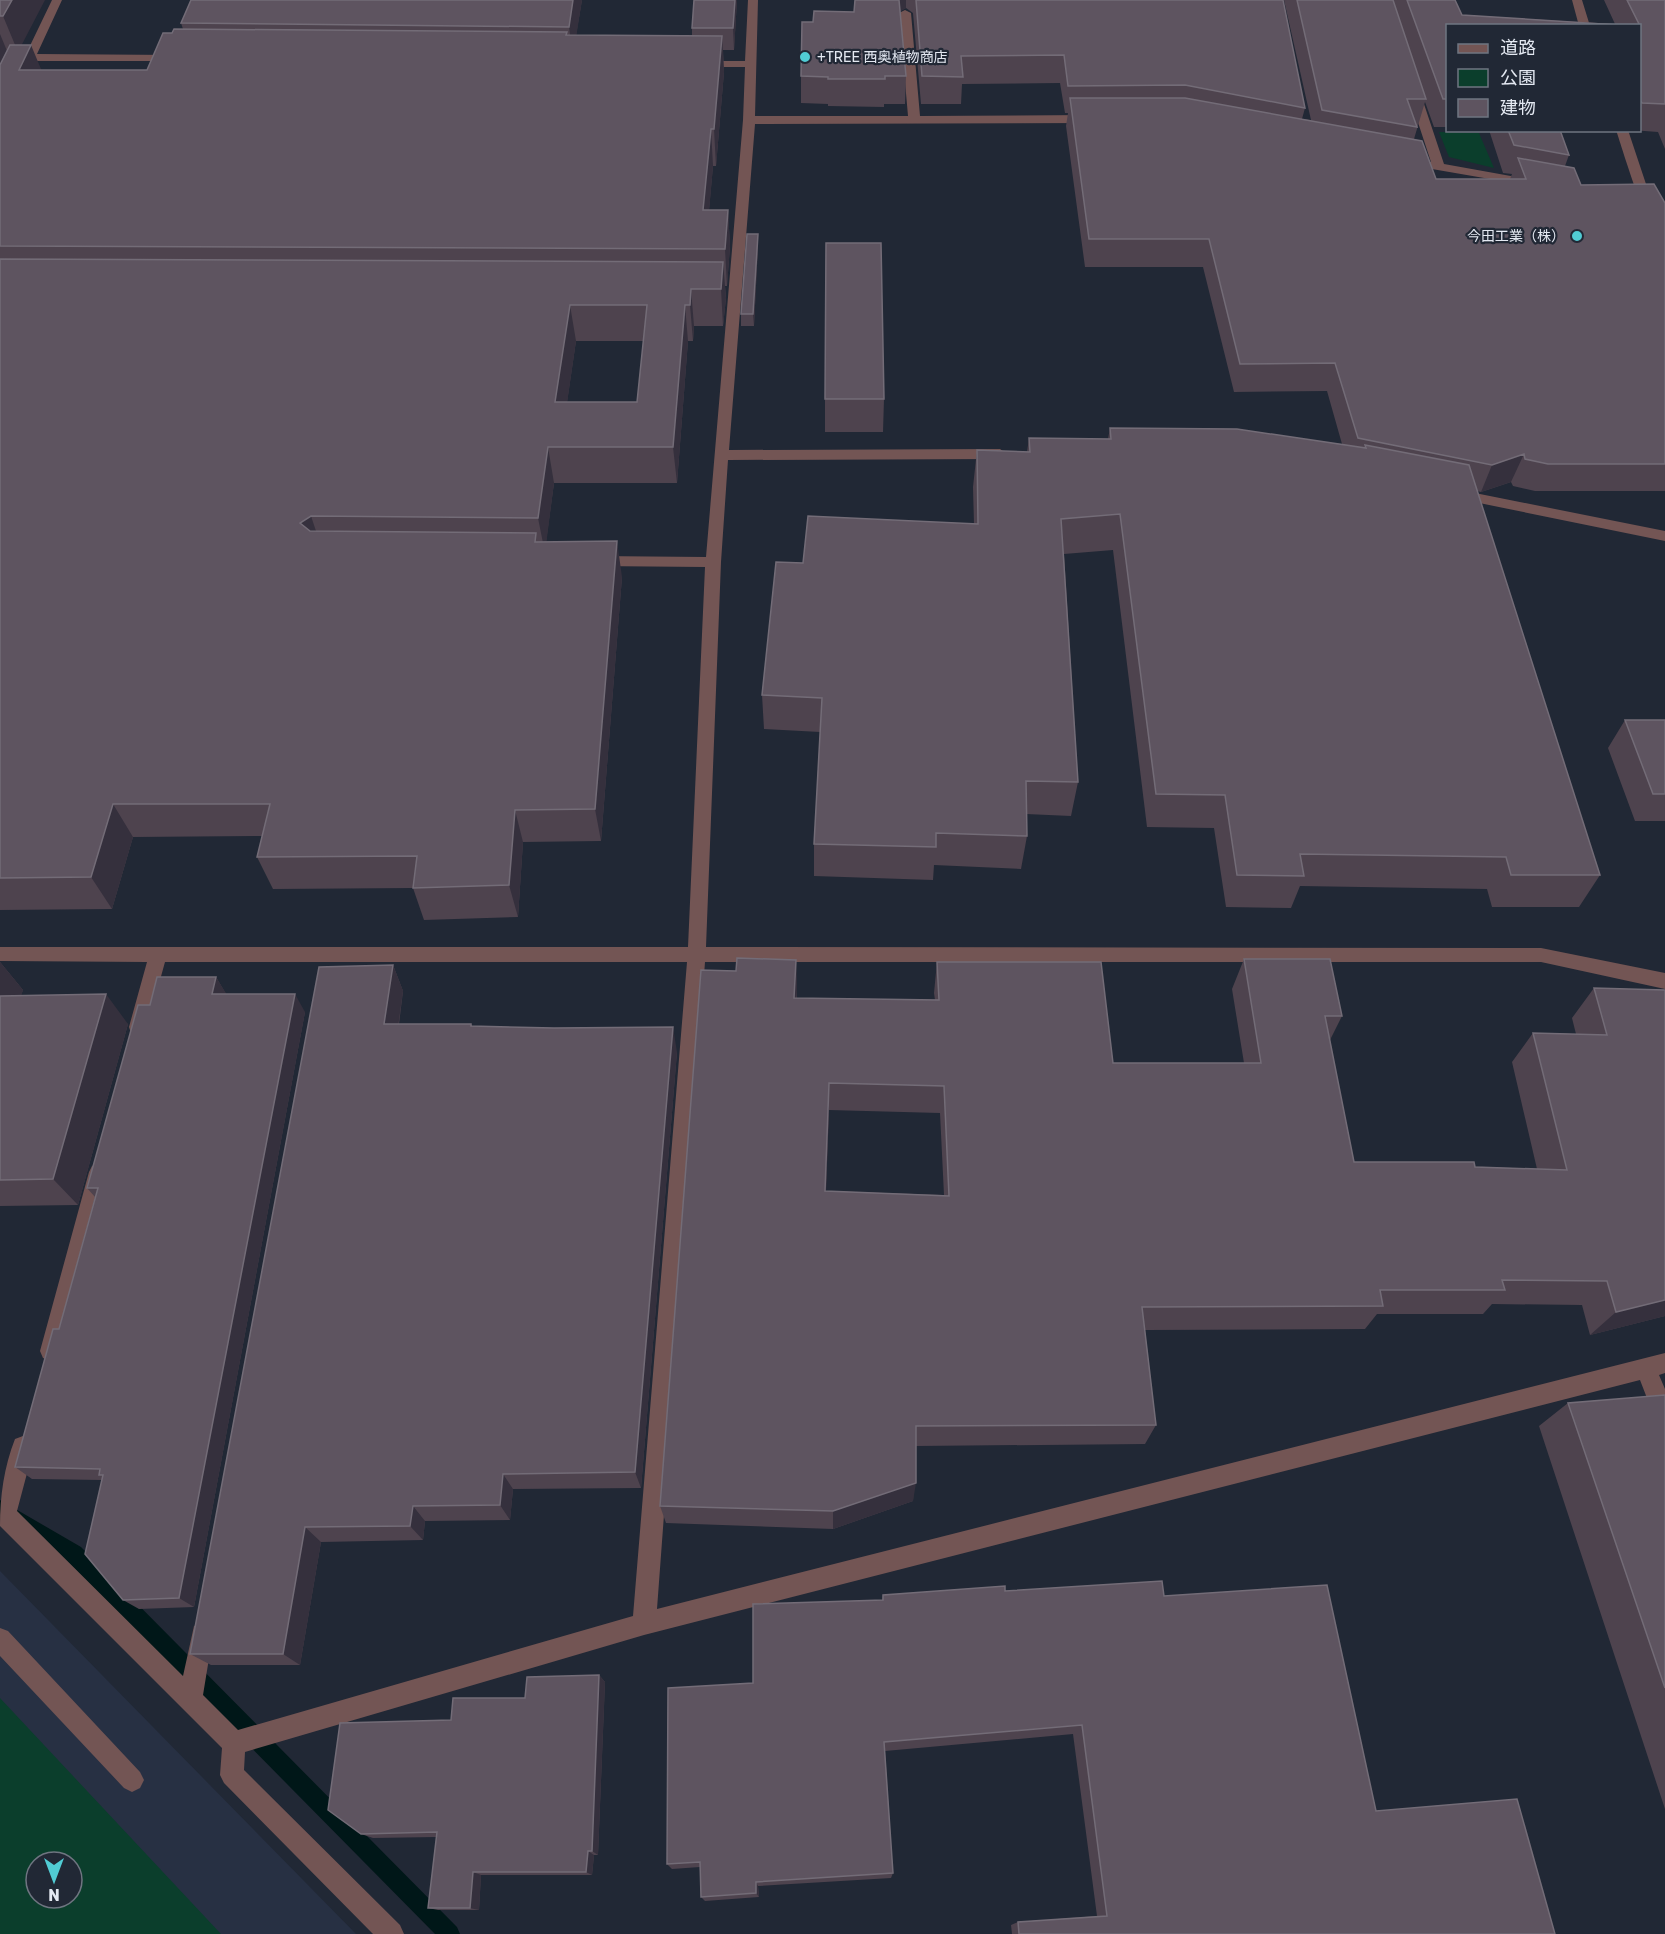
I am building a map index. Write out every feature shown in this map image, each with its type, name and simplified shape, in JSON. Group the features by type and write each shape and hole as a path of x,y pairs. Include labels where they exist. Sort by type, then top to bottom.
{"street":[{"path":"20,76 57,0"},
{"path":"644,1624 697,955 713,562 723,455 729,292 749,120 753,0"},
{"path":"1577,0 1585,24"},
{"path":"905,13 914,120"},
{"path":"0,57 184,58"},
{"path":"692,64 751,64"},
{"path":"1410,78 1439,167"},
{"path":"749,120 1110,119"},
{"path":"1623,132 1641,204 1665,239"},
{"path":"1395,159 1543,186"},
{"path":"1641,204 1665,208"},
{"path":"723,455 1021,454"},
{"path":"1444,492 1665,536"},
{"path":"583,561 713,562"},
{"path":"0,954 1541,955 1665,981"},
{"path":"133,1046 158,955"},
{"path":"323,978 327,955"},
{"path":"45,1366 105,1149"},
{"path":"234,1743 644,1624 1656,1365 1665,1417"},
{"path":"30,1423 2,1512 234,1743 232,1775 391,1934"},
{"path":"190,1700 205,1618"},
{"path":"0,1639 132,1780"}],"shaded area":[{"path":"0,1571 356,1934 0,1934"}],"green space":[{"path":"1439,132 1479,133 1494,168 1449,157"},
{"path":"0,1698 221,1934 0,1934"}],"building":[{"path":"0,0 12,0 3,16 0,16"},
{"path":"191,0 573,0 569,27 181,23"},
{"path":"694,0 735,0 733,28 692,28"},
{"path":"855,0 899,0 906,76 885,76 885,79 828,79 828,77 801,76 802,22 813,22 814,11 854,12"},
{"path":"916,0 1283,0 1305,108 1185,85 1068,86 1064,55 961,56 963,77 922,76"},
{"path":"1297,0 1393,0 1426,99 1407,99 1417,127 1322,110"},
{"path":"1407,0 1455,0 1462,15 1603,24 1446,24 1446,99 1443,99"},
{"path":"1627,0 1665,0 1665,104 1641,102 1641,24"},
{"path":"174,29 567,32 566,35 722,36 714,129 711,129 703,210 728,210 725,249 0,246 0,65 10,45 31,45 19,70 147,70 163,33 172,33"},
{"path":"1070,98 1185,98 1422,141 1436,179 1526,179 1518,158 1574,168 1581,185 1654,184 1665,203 1665,464 1548,464 1525,459 1524,454 1492,465 1358,438 1335,363 1240,364 1209,239 1089,239"},
{"path":"1509,132 1561,132 1569,155 1514,145"},
{"path":"747,234 758,234 753,314 741,314"},
{"path":"826,243 881,243 884,399 825,399"},
{"path":"0,259 723,262 721,289 691,289 690,305 685,305 673,447 548,447 538,518 311,516 300,523 310,531 536,533 535,542 617,541 595,809 515,810 509,885 413,888 417,856 257,857 270,804 113,804 91,877 0,878","holes":["570,305 647,305 637,402 555,402"]},
{"path":"1110,428 1237,429 1366,448 1365,445 1469,465 1600,875 1511,875 1506,857 1300,854 1304,876 1237,875 1225,795 1156,794 1120,514 1061,519 1078,782 1026,781 1027,836 936,833 936,847 814,844 822,698 762,695 776,562 803,563 808,516 978,524 977,450 1030,452 1029,438 1111,439"},
{"path":"1625,720 1665,720 1665,794 1653,794"},
{"path":"737,958 796,960 794,998 939,1000 937,962 1101,962 1113,1063 1261,1063 1244,959 1330,959 1342,1016 1325,1016 1354,1162 1474,1162 1475,1167 1567,1170 1533,1033 1607,1035 1594,988 1665,990 1665,1300 1616,1312 1607,1281 1502,1280 1505,1290 1380,1290 1383,1306 1142,1307 1156,1425 916,1426 916,1483 833,1511 660,1506 701,970 736,971","holes":["829,1083 944,1086 949,1196 825,1191"]},
{"path":"393,965 384,1024 471,1024 471,1026 554,1028 673,1027 635,1472 503,1474 500,1505 413,1506 410,1526 305,1527 283,1654 190,1654 319,967"},
{"path":"157,977 216,977 212,994 295,994 179,1598 123,1600 85,1554 103,1475 99,1475 100,1469 15,1467 53,1329 59,1329 98,1188 87,1188 138,1005 150,1005"},
{"path":"106,994 53,1179 0,1180 0,996"},
{"path":"1665,1395 1665,1688 1568,1403"},
{"path":"1162,1581 1164,1596 1327,1585 1376,1811 1517,1799 1555,1934 1019,1934 1018,1922 1107,1916 1082,1725 884,1742 893,1873 756,1882 756,1893 701,1897 700,1862 667,1864 668,1688 753,1683 753,1604 883,1600 883,1595 1005,1586 1005,1591"},
{"path":"599,1675 592,1851 588,1851 586,1872 473,1872 470,1908 428,1908 437,1832 361,1834 328,1810 340,1723 451,1720 453,1698 525,1698 527,1677"}],"waterway":[{"path":"0,1509 5,1515 74,1554 450,1934"}],"place":[{"name":"+TREE 西奥植物商店","path":"805,57"},
{"name":"今田工業（株）","path":"1577,236"}]}
